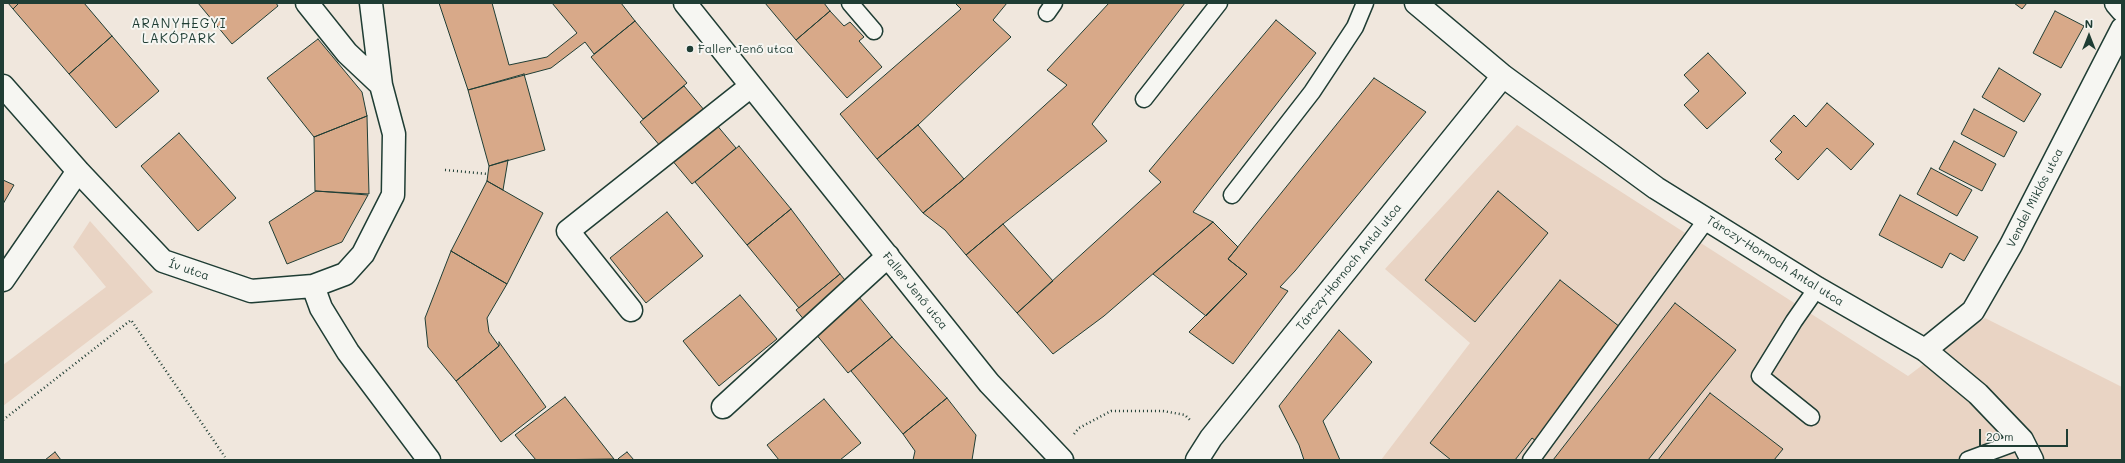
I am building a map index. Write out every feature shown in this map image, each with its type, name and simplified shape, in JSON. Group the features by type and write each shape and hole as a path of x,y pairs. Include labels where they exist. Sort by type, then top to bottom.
{"street":[{"path":"307,3 347,53 381,85"},
{"path":"371,3 381,85"},
{"name":"Faller Jenő utca","path":"685,3 989,383 1062,460"},
{"name":"Tárczy-Hornoch Antal utca","path":"1416,3 1503,76 1656,188 1817,288 1925,350 1978,394 2022,440 2032,460"},
{"path":"2116,3 2122,10"},
{"name":"Vendel Miklós utca","path":"1925,350 1973,311 2011,245 2122,29"},
{"name":"Tárczy-Hornoch Antal utca","path":"1196,460 1211,438 1503,76"},
{"name":"Ív utca","path":"3,86 78,171 163,261 251,291 313,286 345,274 362,254 393,195 394,134 381,85"},
{"path":"631,310 568,231 751,86"},
{"path":"3,280 78,171"},
{"path":"723,407 888,256"},
{"path":"313,286 321,308 348,352 429,460"}],"lane":[{"path":"850,3 874,31"},
{"path":"1144,98 1219,3"},
{"path":"1232,195 1312,92 1355,27 1365,3"},
{"path":"1531,460 1707,219"},
{"path":"1811,417 1760,376 1794,321 1817,288"},
{"path":"1968,460 2022,440"}],"path":[{"path":"445,170 488,174"},
{"path":"3,420 131,320 225,457"},
{"path":"1072,436 1079,428 1111,411 1163,411 1185,415 1194,424"}],"shaded area":[{"path":"1517,125 1908,376 1985,318 2122,387 2122,460 1381,460 1470,343 1385,269"},
{"path":"90,221 153,292 3,406 3,365 106,287 73,247"}],"building":[{"path":"8,3 19,3 13,9"},
{"path":"19,3 84,3 112,36 69,74 13,9"},
{"path":"198,3 276,3 278,6 232,44"},
{"path":"439,3 492,3 509,65 547,57 577,33 552,3 621,3 635,21 594,54 585,42 551,68 468,90"},
{"path":"765,3 824,3 830,11 796,40"},
{"path":"955,3 1007,3 993,20 1011,37 918,125 877,159 840,114 961,9"},
{"path":"1109,3 1185,3 1092,124 1107,141 966,255 945,230 923,213 964,179 1067,85 1047,70"},
{"path":"2014,3 2027,3 2022,9"},
{"path":"830,11 844,26 850,22 864,37 859,41 882,67 847,98 796,40"},
{"path":"2055,11 2084,26 2061,68 2033,53"},
{"path":"1276,20 1316,53 1193,212 1213,222 1104,316 1053,354 1017,313 1161,182 1149,171"},
{"path":"635,21 687,83 643,119 591,57"},
{"path":"112,36 159,91 116,128 69,74"},
{"path":"318,39 362,92 367,116 314,137 267,78"},
{"path":"1708,53 1746,93 1707,129 1684,105 1699,91 1684,75"},
{"path":"1999,68 2041,94 2024,122 1982,97"},
{"path":"524,74 545,150 489,166 468,90"},
{"path":"1374,78 1426,112 1295,271 1280,287 1288,291 1233,364 1189,332 1247,274 1228,259"},
{"path":"684,86 736,148 692,184 640,122"},
{"path":"1827,103 1874,144 1851,170 1827,148 1798,180 1775,159 1782,152 1770,141 1794,115 1806,127"},
{"path":"1974,109 2017,132 2004,157 1961,134"},
{"path":"367,116 369,194 315,191 314,137"},
{"path":"918,125 964,179 923,213 877,159"},
{"path":"179,133 236,198 198,231 141,166"},
{"path":"1954,141 1996,164 1982,191 1939,169"},
{"path":"739,146 791,209 747,245 695,182"},
{"path":"508,160 503,190 487,181 489,166"},
{"path":"1931,168 1972,190 1957,216 1917,194"},
{"path":"3,180 14,185 3,204"},
{"path":"487,181 543,213 507,284 451,251"},
{"path":"316,191 368,195 342,242 287,264 269,222"},
{"path":"1498,191 1548,233 1475,322 1425,280"},
{"path":"1900,195 1978,237 1964,261 1950,253 1942,268 1879,235"},
{"path":"791,209 840,274 799,308 747,245"},
{"path":"667,212 703,256 646,303 610,258"},
{"path":"1213,222 1238,247 1228,259 1247,274 1206,316 1153,274"},
{"path":"1003,224 1053,281 1017,313 966,255"},
{"path":"451,251 507,284 487,318 489,332 499,346 456,381 428,347 425,318"},
{"path":"840,274 892,337 848,373 796,310"},
{"path":"1560,280 1620,327 1536,441 1532,438 1515,460 1451,460 1430,443"},
{"path":"740,295 777,339 719,386 683,341"},
{"path":"1675,303 1736,350 1648,460 1553,460"},
{"path":"1339,330 1372,362 1323,421 1340,460 1304,460 1299,445 1279,406"},
{"path":"892,337 947,398 903,434 851,371"},
{"path":"499,342 546,407 501,442 456,381 499,346"},
{"path":"1710,393 1783,449 1774,460 1658,460"},
{"path":"565,397 614,459 536,460 515,435"},
{"path":"947,398 976,435 972,460 913,460 915,451 903,434"},
{"path":"824,399 861,443 840,460 779,460 767,445"},
{"path":"55,452 61,460 45,460"},
{"path":"627,452 634,460 617,460 619,458"}],"place":[{"name":"Faller Jenő utca","path":"690,49"}],"district":[{"name":"ARANYHEGYI LAKÓPARK","path":"179,32"}]}
